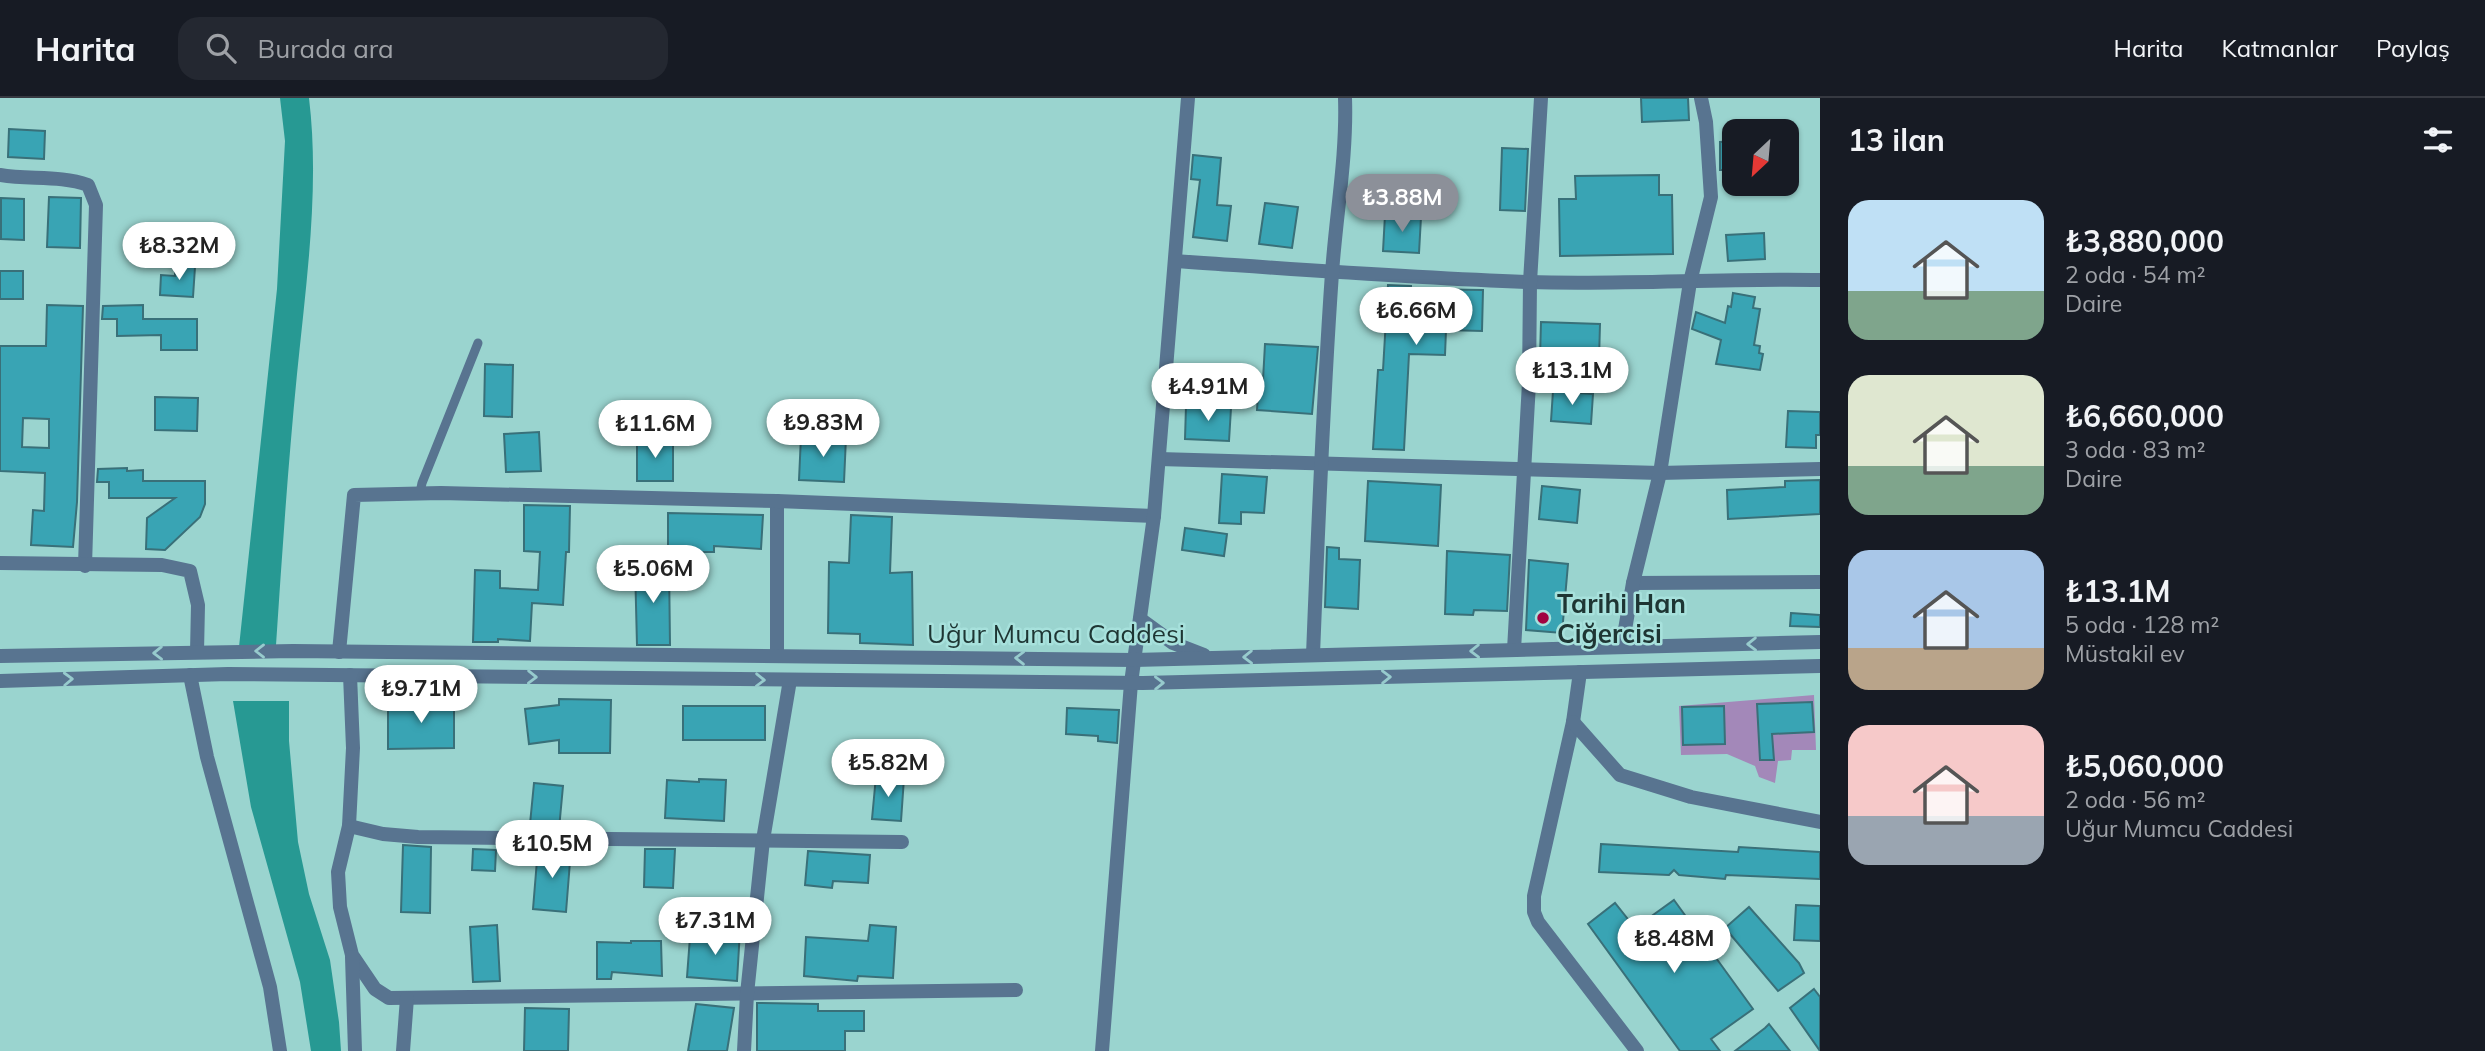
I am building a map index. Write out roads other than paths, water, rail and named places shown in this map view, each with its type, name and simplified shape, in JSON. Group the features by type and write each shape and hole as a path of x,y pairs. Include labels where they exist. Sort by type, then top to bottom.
{"street":[{"path":"1102,1051 1131,683 1154,516 1188,98"},
{"path":"1313,655 1332,271 1346,124 1345,98"},
{"path":"1514,650 1525,470 1530,282 1541,98"},
{"path":"1621,671 1622,648 1633,583 1660,473 1690,282 1711,197 1706,121 1701,98"},
{"path":"0,175 74,180 88,186 96,205 85,566"},
{"path":"1175,261 1530,282 1820,280"},
{"path":"1159,459 1660,473 1820,469"},
{"path":"339,652 354,495 420,493 777,501 1154,516"},
{"path":"777,501 777,656"},
{"path":"0,563 162,565 190,571 198,605 197,652"},
{"path":"1633,583 1820,582"},
{"path":"1140,619 1174,643 1212,658"},
{"name":"Uğur Mumcu Caddesi","path":"0,656 293,651 1134,660 1820,642"},
{"path":"1578,649 1580,672 1573,722 1536,884 1534,912 1538,922 1637,1051"},
{"name":"Uğur Mumcu Caddesi","path":"0,681 228,674 1131,683 1820,666"},
{"path":"190,676 207,757 270,987 280,1051"},
{"path":"350,676 353,748 349,826 338,872 340,907 352,955 355,1051"},
{"path":"744,1051 747,994 763,840 790,680"},
{"path":"1573,722 1620,775 1691,797 1820,822"},
{"path":"349,826 383,834 418,837 902,842"},
{"path":"352,955 375,989 389,998 1016,990"},
{"path":"403,1051 407,998"}],"lane":[{"path":"420,493 478,343"}],"water":[{"path":"280,98 309,98 313,166 310,236 276,645 239,647 277,289 285,141"},
{"path":"233,701 289,701 289,741 298,842 309,894 330,960 341,1051 311,1051 300,982 251,807"}],"place":[{"name":"Tarihi Han Ciğercisi","path":"1543,618"}]}
